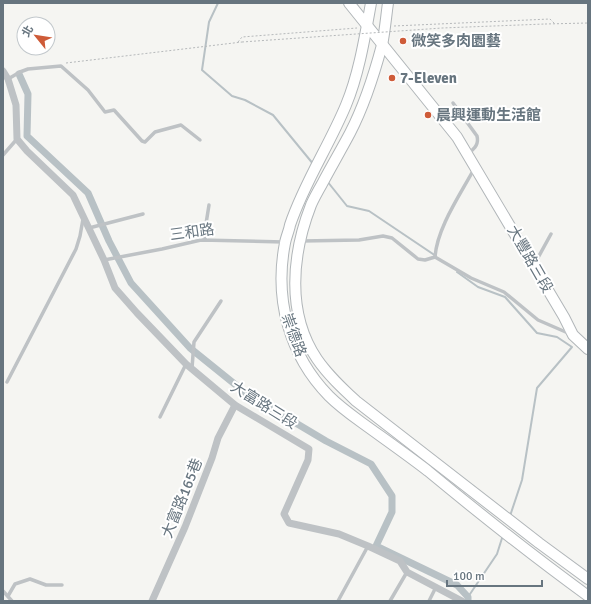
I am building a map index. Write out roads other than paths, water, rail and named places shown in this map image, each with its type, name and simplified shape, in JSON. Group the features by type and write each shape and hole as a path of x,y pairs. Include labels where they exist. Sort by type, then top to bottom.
{"street":[{"name":"大豐路三段","path":"349,3 457,137 476,166 573,335 588,350"},
{"name":"崇德路","path":"371,3 360,60 346,104 301,196 285,242 281,279 282,300 286,323 295,346 316,380 329,396 348,412 424,468 531,554 588,596"},
{"name":"崇德路","path":"388,3 382,45 368,90 353,125 311,204 300,241 294,285 301,323 308,344 329,375 356,401 588,579"},
{"path":"3,71 8,79 16,105 17,139"},
{"name":"大富路三段","path":"17,139 27,151 73,195 104,260 115,288 137,313 190,366 235,405 309,449 308,460 284,514 289,523 339,534 368,546 400,561 407,572 462,601"},
{"name":"大富路165巷","path":"152,601 185,527 212,458 218,438 235,405"}],"lane":[{"path":"8,79 28,69 61,66 88,90 105,112 114,110 142,141 145,142 155,132 181,125 200,140"},
{"path":"453,103 477,136 478,140 475,147 468,154"},
{"path":"4,152 17,139"},
{"path":"435,257 440,233 476,166"},
{"path":"205,240 209,205"},
{"path":"89,228 143,214"},
{"path":"7,382 76,249 84,217"},
{"path":"534,266 551,234"},
{"path":"300,241 359,240 383,236 392,238 418,259 425,260 435,257 471,278 504,292 538,320 573,335"},
{"name":"三和路","path":"104,260 205,240 285,242"},
{"path":"160,417 190,366 193,357 194,342 222,301"},
{"path":"338,601 368,546"},
{"path":"390,601 407,572"},
{"path":"8,596 15,584 30,579 46,585 62,585"},
{"path":"429,601 436,587"},
{"path":"3,591 12,601"}],"waterway":[{"path":"218,3 209,22 202,70 232,96 245,100 273,115 314,165"},
{"path":"19,74 28,94 27,136 88,193 109,241 131,283 190,348 247,394 326,441 371,464 392,496 392,512 376,546 457,585 468,597 468,601"},
{"path":"327,181 347,206 369,211 436,256"},
{"path":"457,272 478,287 505,297 537,333 557,337 572,347 537,388 522,480 510,516"},
{"path":"468,597 497,554 503,535"}],"place":[{"name":"微笑多肉園藝","path":"403,41"},
{"name":"7-Eleven","path":"392,78"},
{"name":"晨興運動生活館","path":"428,115"}]}
